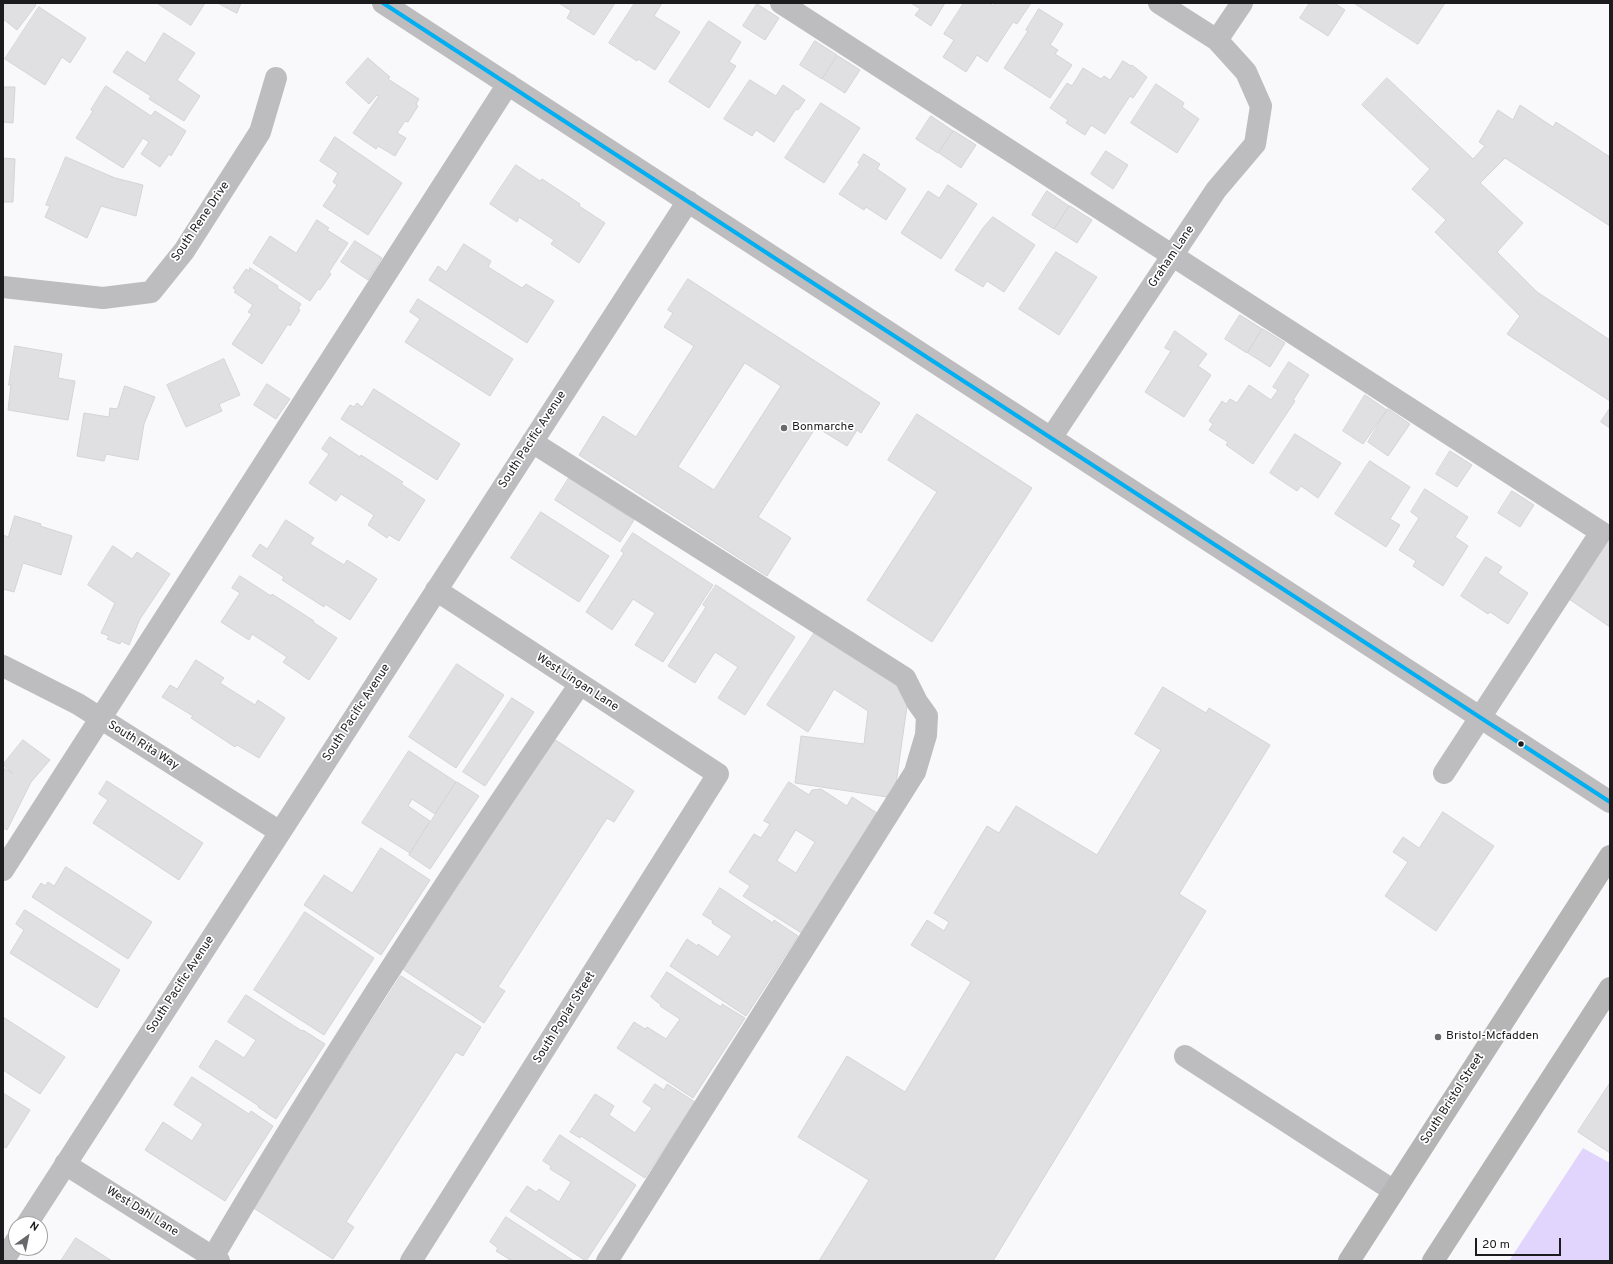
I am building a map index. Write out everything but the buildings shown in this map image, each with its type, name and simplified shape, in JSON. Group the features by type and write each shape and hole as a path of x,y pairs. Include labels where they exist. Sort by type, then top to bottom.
{"main road":[{"name":"South Bristol Street","path":"1349,1261 1610,856"},
{"path":"1433,1261 1609,992"}],"street":[{"path":"383,3 1610,802"},
{"path":"781,3 1600,532 1444,773"},
{"name":"Graham Lane","path":"1051,438 1216,190 1255,144 1261,106 1246,72 1217,40 1159,3"},
{"path":"1217,40 1242,3"},
{"name":"South Rene Drive","path":"3,287 102,298 151,292 184,251 260,132 276,78"},
{"path":"3,870 508,84"},
{"name":"South Pacific Avenue","path":"32,1216 688,201"},
{"path":"532,442 905,678 927,716 926,735 915,772 607,1261"},
{"name":"West Lingan Lane","path":"436,590 718,774"},
{"name":"South Rita Way","path":"3,666 78,704 280,832"},
{"path":"216,1259 302,1111 390,970 530,757 580,684"},
{"name":"South Poplar Street","path":"411,1261 718,774"},
{"path":"1185,1056 1394,1191"},
{"name":"West Dahl Lane","path":"66,1164 216,1259"}],"shaded area":[{"path":"1583,1148 1610,1163 1610,1261 1509,1261"}],"transit line":[{"path":"383,3 1610,802"}],"place":[{"name":"Bonmarche","path":"784,428"},
{"name":"Bristol-Mcfadden","path":"1438,1037"}]}
